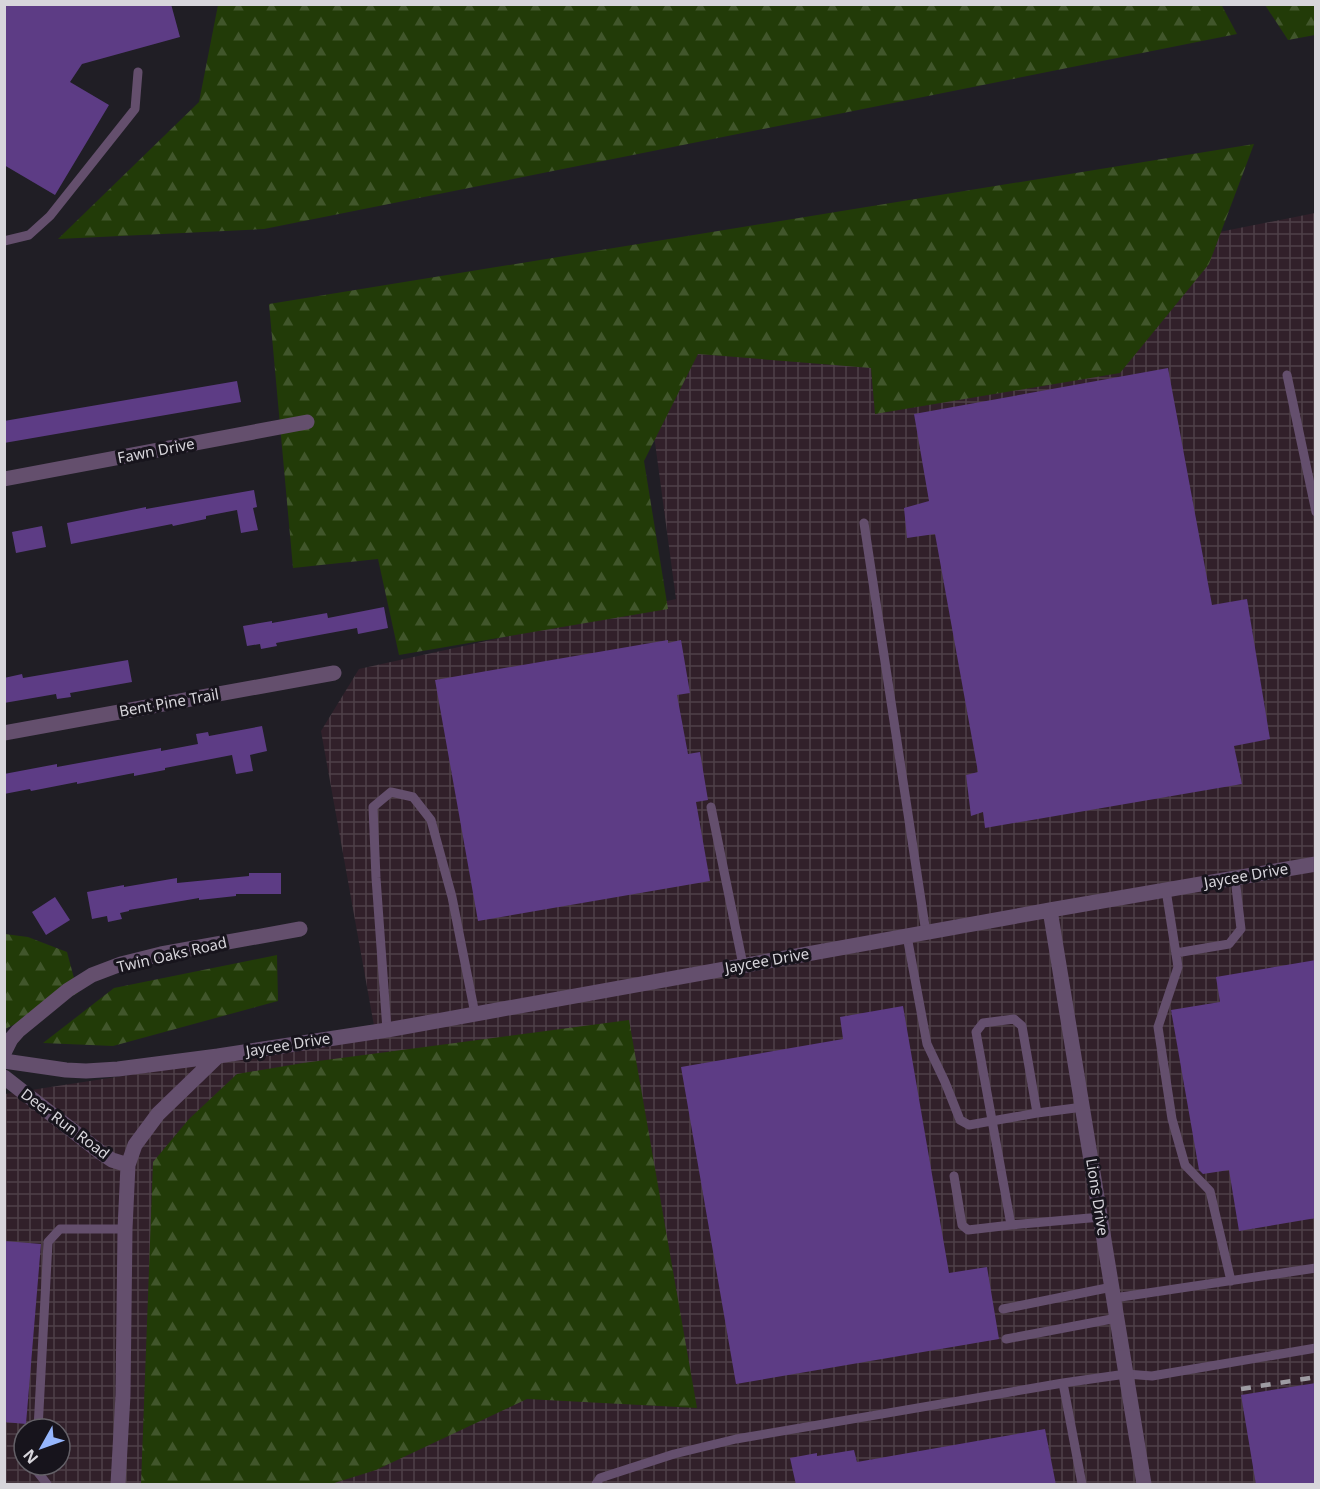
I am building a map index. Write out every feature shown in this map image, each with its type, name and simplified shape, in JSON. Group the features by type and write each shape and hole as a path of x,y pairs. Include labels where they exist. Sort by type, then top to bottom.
{"street":[{"name":"Fawn Drive","path":"4,479 308,422"},
{"name":"Bent Pine Trail","path":"4,733 334,673"},
{"name":"Jaycee Drive","path":"4,1061 86,1071 218,1056 387,1030 1316,864"},
{"name":"Lions Drive","path":"1050,910 1144,1485"},
{"name":"Twin Oaks Road","path":"4,1053 18,1031 68,990 92,975 161,954 300,929"},
{"path":"117,1485 123,1395 128,1165 135,1145 158,1114 218,1056"},
{"name":"Deer Run Road","path":"4,1077 100,1152 112,1160 128,1165"}],"lane":[{"path":"4,241 29,235 50,216 128,118 135,109 138,72"},
{"path":"1287,375 1316,512"},
{"path":"864,523 926,933"},
{"path":"387,1030 373,807 391,792 413,797 431,820 452,897 475,1014"},
{"path":"711,807 743,965"},
{"path":"1176,952 1229,944 1241,929 1235,878"},
{"path":"1166,890 1178,967 1158,1027 1172,1119 1185,1165 1210,1191 1231,1281"},
{"path":"907,936 927,1044 960,1120 969,1125 1083,1107"},
{"path":"1011,1226 976,1032 983,1023 1014,1019 1022,1026 1037,1113"},
{"path":"954,1176 962,1225 968,1230 1101,1216"},
{"path":"39,1417 48,1242 60,1229 125,1229"},
{"path":"1003,1309 1113,1292 1231,1281 1316,1268"},
{"path":"1006,1339 1117,1318"},
{"path":"596,1485 600,1478 663,1457 736,1439 1063,1383 1126,1374 1152,1376 1316,1348"},
{"path":"1063,1383 1082,1485"}],"shaded area":[{"path":"1315,213 1315,1484 5,1484 5,1094 376,1037 321,731 359,669 676,599 654,435 636,348"}],"green space":[{"path":"1221,4 1237,34 264,229 58,239 199,102 218,5"},
{"path":"1265,5 1315,5 1315,35 1288,40"},
{"path":"1254,144 1209,264 1120,373 875,414 871,368 698,354 644,461 668,609 399,655 378,559 293,568 269,304"},
{"path":"5,934 28,937 67,952 78,993 5,1029"},
{"path":"277,955 278,1001 113,1046 43,1043 114,988"},
{"path":"629,1020 697,1408 527,1399 376,1470 331,1484 141,1484 153,1162 189,1119 237,1074 303,1063"}],"building":[{"path":"4,4 171,4 180,37 82,64 70,82 109,105 55,195 4,165"},
{"path":"1168,368 1212,605 1247,599 1270,739 1234,746 1242,784 985,828 983,812 971,816 966,775 978,772 935,534 907,538 904,508 929,501 914,414"},
{"path":"237,381 241,402 4,443 4,421"},
{"path":"254,490 257,507 253,508 258,530 241,533 237,510 173,526 172,524 71,544 67,523 146,507 146,509"},
{"path":"42,526 46,547 16,553 12,532"},
{"path":"384,607 388,628 358,634 357,628 276,643 277,646 261,649 260,644 247,646 243,626 327,613 328,618"},
{"path":"668,640 668,643 681,640 690,693 677,695 688,754 700,752 708,800 696,802 710,881 478,921 435,680"},
{"path":"128,660 132,682 70,693 71,697 57,699 56,694 4,703 4,678 22,674 23,678"},
{"path":"262,726 267,751 250,755 253,771 236,774 232,755 134,776 134,773 4,794 4,774 161,748 161,751 198,744 196,734 208,732 209,736"},
{"path":"249,873 281,873 281,894 236,894 236,896 199,900 199,898 129,910 120,913 122,919 108,922 107,916 92,919 87,892 177,878 177,883 249,876"},
{"path":"55,897 70,920 46,935 32,912"},
{"path":"1316,960 1316,1218 1239,1231 1229,1170 1203,1174 1199,1170 1171,1010 1220,1002 1216,977"},
{"path":"903,1006 949,1273 987,1267 999,1339 736,1384 681,1067 843,1039 840,1017"},
{"path":"4,1241 41,1244 27,1417 12,1417 12,1423 4,1422"},
{"path":"1316,1383 1316,1485 1256,1485 1241,1395"},
{"path":"1045,1429 1056,1485 796,1485 790,1458 854,1450 857,1462"}],"railway":[{"path":"1241,1389 1316,1377"}]}
